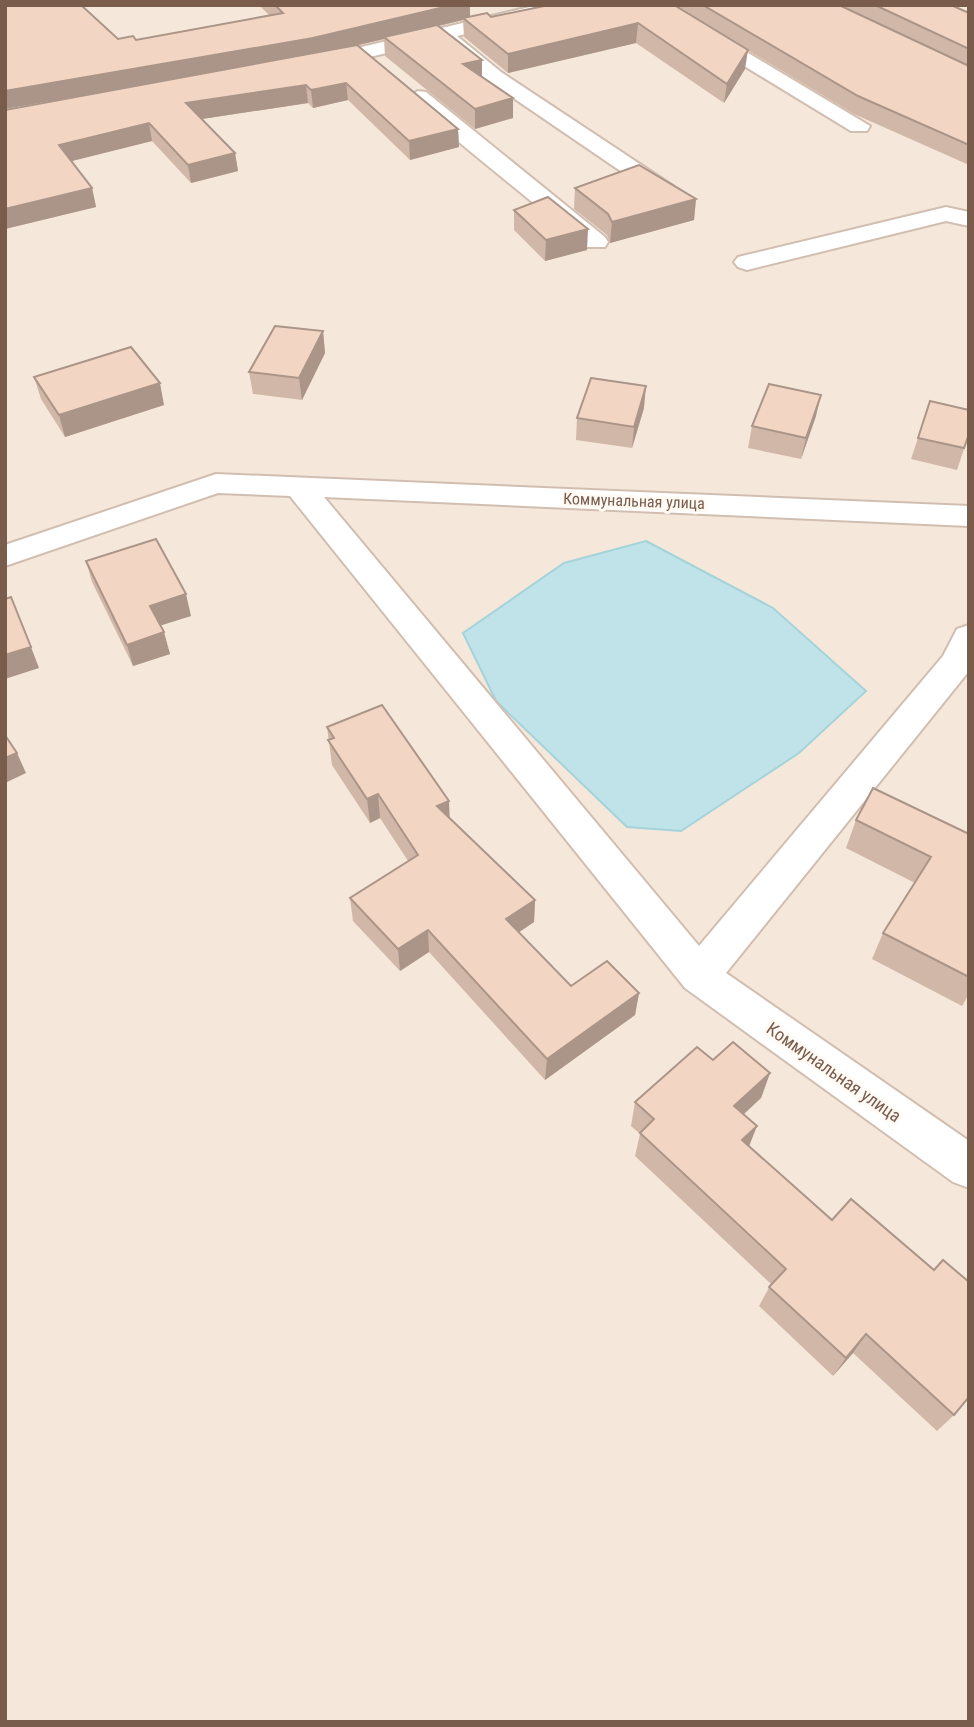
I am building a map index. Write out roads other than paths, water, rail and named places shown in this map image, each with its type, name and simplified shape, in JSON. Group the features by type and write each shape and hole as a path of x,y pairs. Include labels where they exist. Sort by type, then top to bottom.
{"street":[{"path":"288,68 564,5"},
{"path":"654,5 859,126"},
{"path":"440,32 494,76 674,197"},
{"path":"362,52 383,69"},
{"path":"405,86 596,242"},
{"path":"747,262 946,214 969,219"},
{"name":"Коммунальная улица","path":"5,556 216,483 969,516"},
{"name":"Коммунальная улица","path":"299,487 699,976 969,1167"},
{"path":"699,976 957,662 969,637"}],"water":[{"path":"646,541 773,608 866,691 799,753 681,831 627,827 496,701 463,633 564,563"}]}
